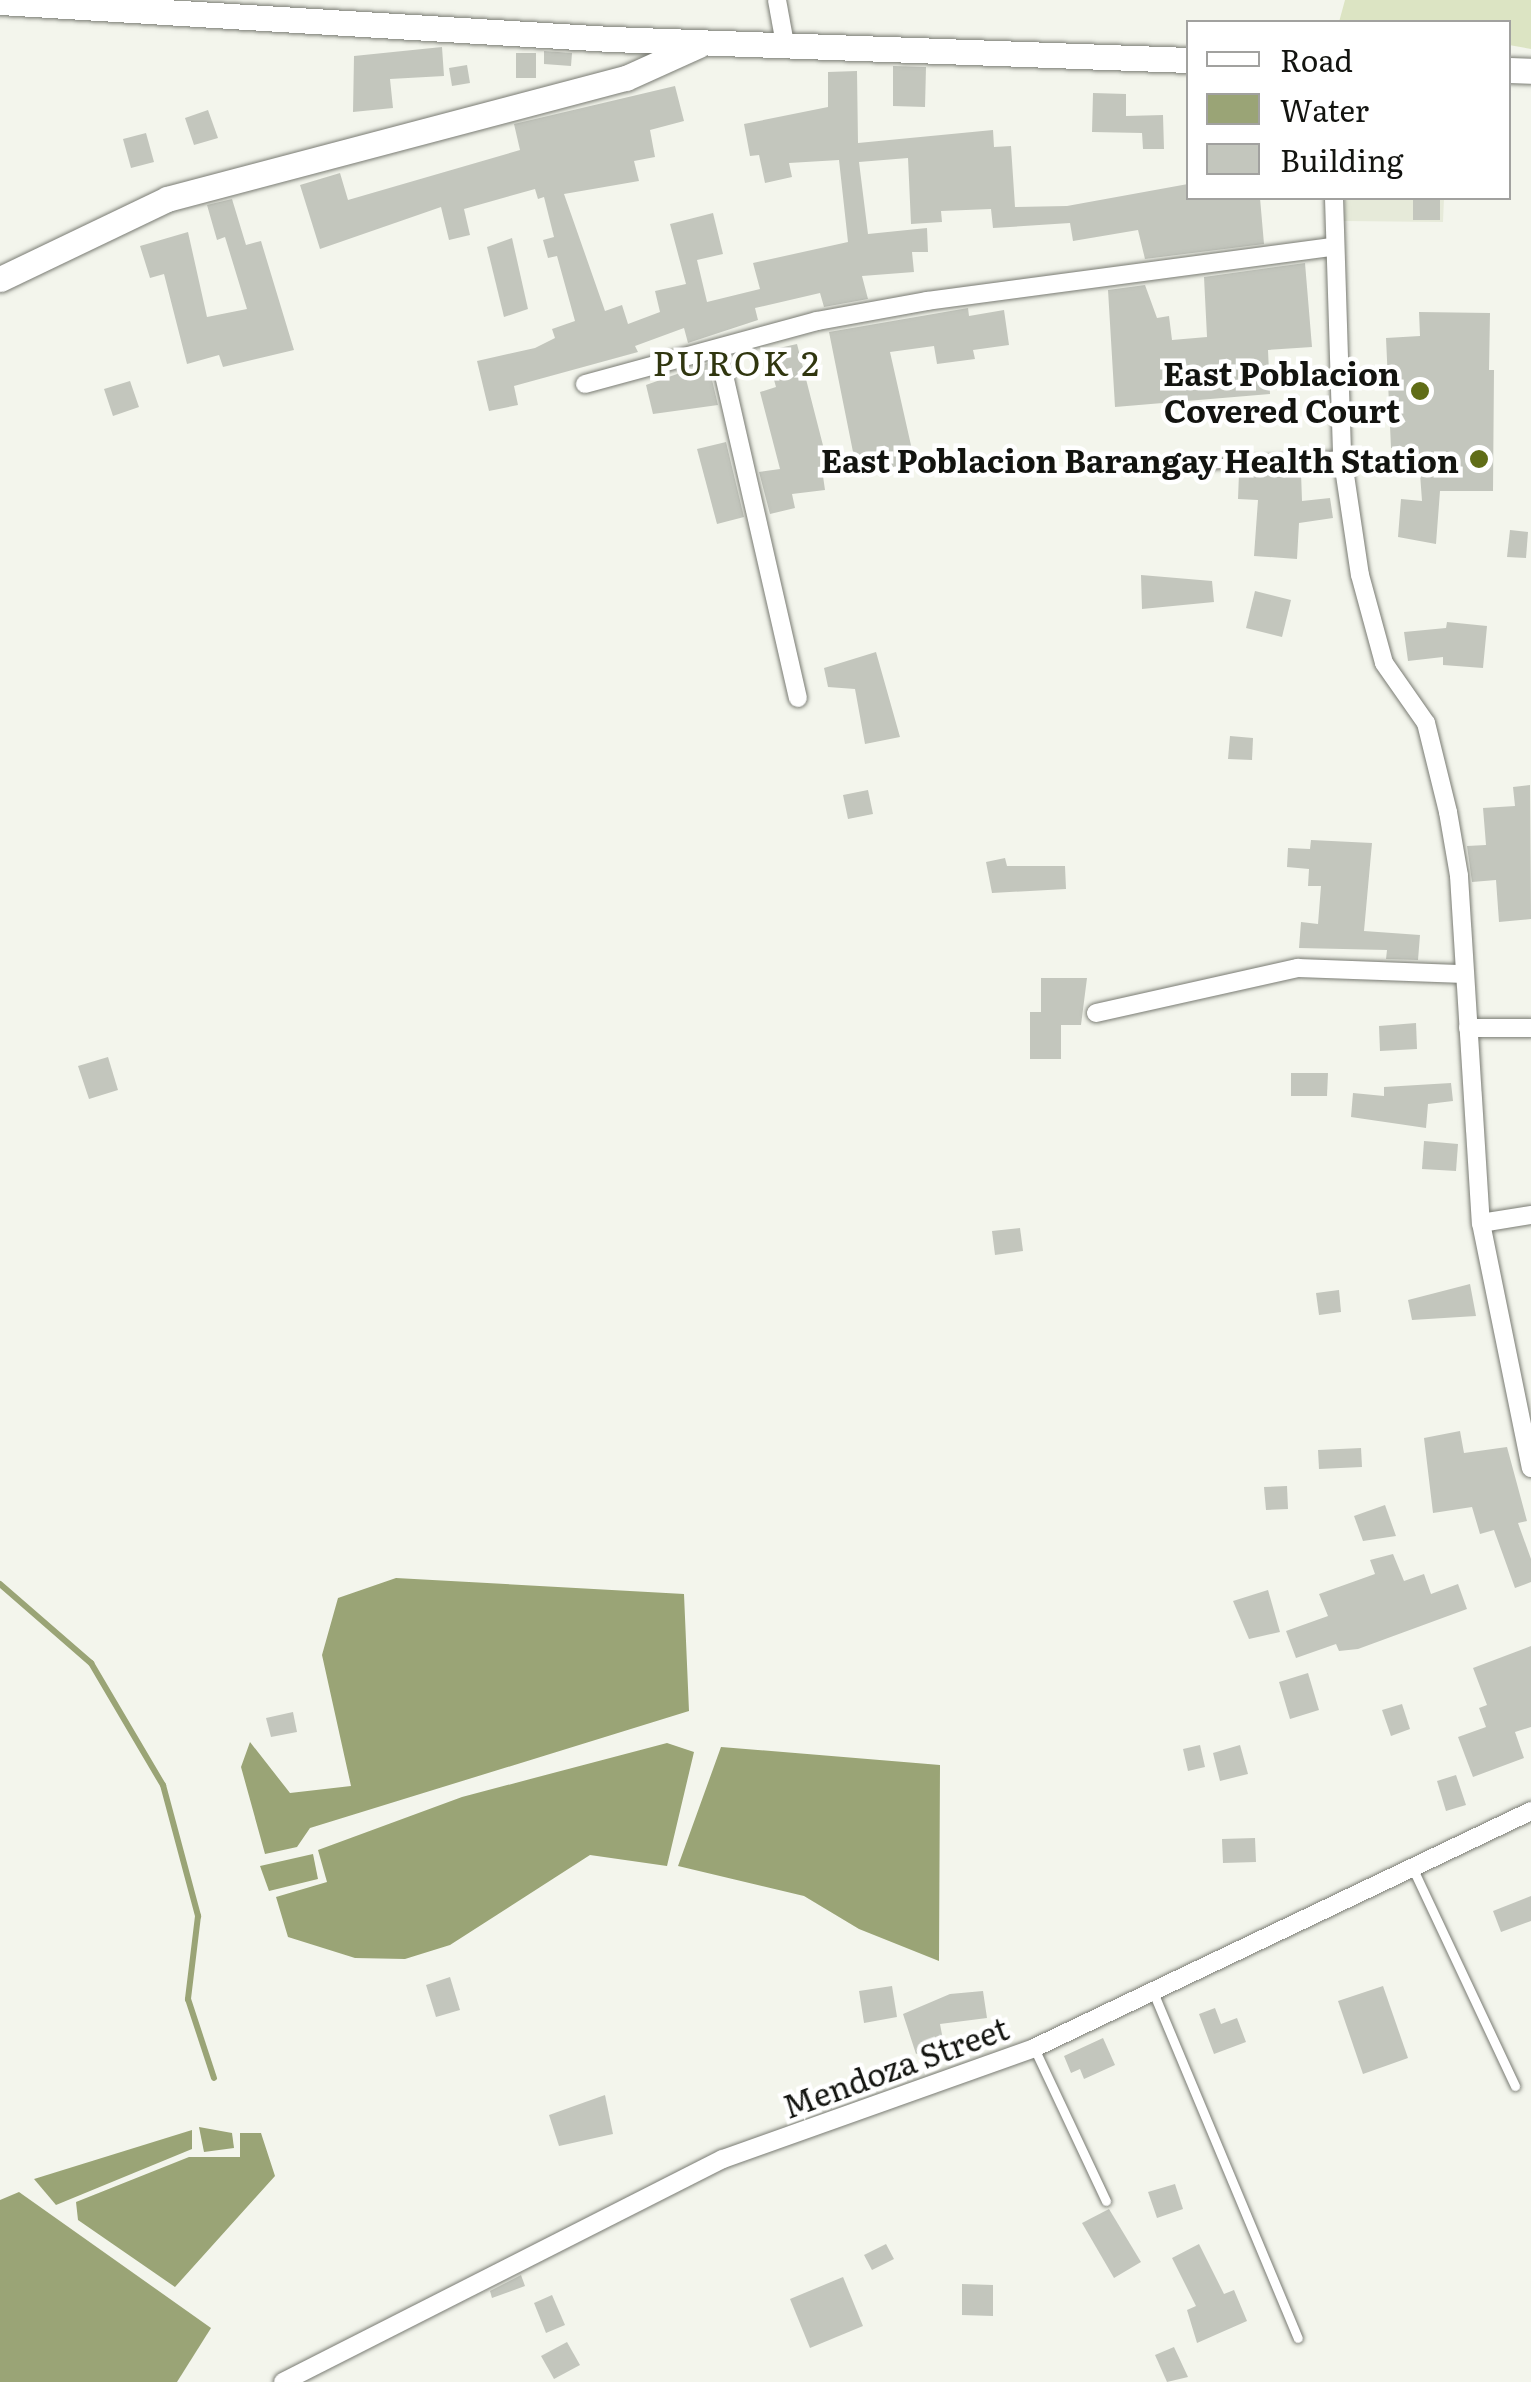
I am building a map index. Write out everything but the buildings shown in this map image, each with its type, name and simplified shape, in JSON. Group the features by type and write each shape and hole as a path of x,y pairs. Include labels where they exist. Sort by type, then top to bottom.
{"main road":[{"path":"0,2 707,42 1186,60"},
{"path":"0,279 167,199 626,78 707,42"}],"street":[{"path":"777,0 785,44"},
{"path":"1334,200 1342,454 1360,575 1384,662 1426,723 1448,812 1465,974 1481,1223 1531,1468"},
{"path":"585,384 817,321 927,301 1334,247"},
{"path":"718,348 798,698"},
{"path":"1096,1012 1298,968 1465,974"},
{"path":"1468,1028 1531,1028"},
{"path":"1481,1223 1531,1215"},
{"name":"Mendoza Street","path":"283,2382 724,2159 1034,2048 1531,1811"}],"lane":[{"path":"1162,467 1342,454"},
{"path":"1412,1867 1515,2086"},
{"path":"1152,1990 1298,2338"},
{"path":"1034,2048 1106,2201"}],"shaded area":[{"path":"1345,0 1531,0 1531,49 1511,45 1511,20 1340,20"},
{"path":"1345,200 1444,200 1443,222 1344,221"}],"water":[{"path":"396,1578 684,1594 689,1711 310,1828 297,1847 265,1854 241,1767 250,1742 290,1793 351,1786 322,1655 338,1598"},
{"path":"667,1743 694,1752 667,1866 590,1855 450,1945 405,1959 355,1958 288,1937 276,1897 327,1882 318,1850 462,1797"},
{"path":"721,1747 940,1765 939,1961 859,1929 804,1896 678,1866"},
{"path":"313,1854 318,1879 269,1891 260,1866"},
{"path":"199,2127 232,2133 234,2148 204,2152"},
{"path":"192,2130 192,2149 56,2205 34,2179"},
{"path":"240,2133 261,2133 275,2176 175,2287 78,2220 76,2202 189,2157 240,2157"},
{"path":"19,2192 211,2328 177,2382 0,2382 0,2200"}],"waterway":[{"path":"0,1584 91,1663 163,1785 198,1916 188,1999 214,2078"}],"place":[{"name":"East Poblacion Covered Court","path":"1420,391"},
{"name":"East Poblacion Barangay Health Station","path":"1479,459"}],"district":[{"name":"PUROK 2","path":"737,361"}]}
